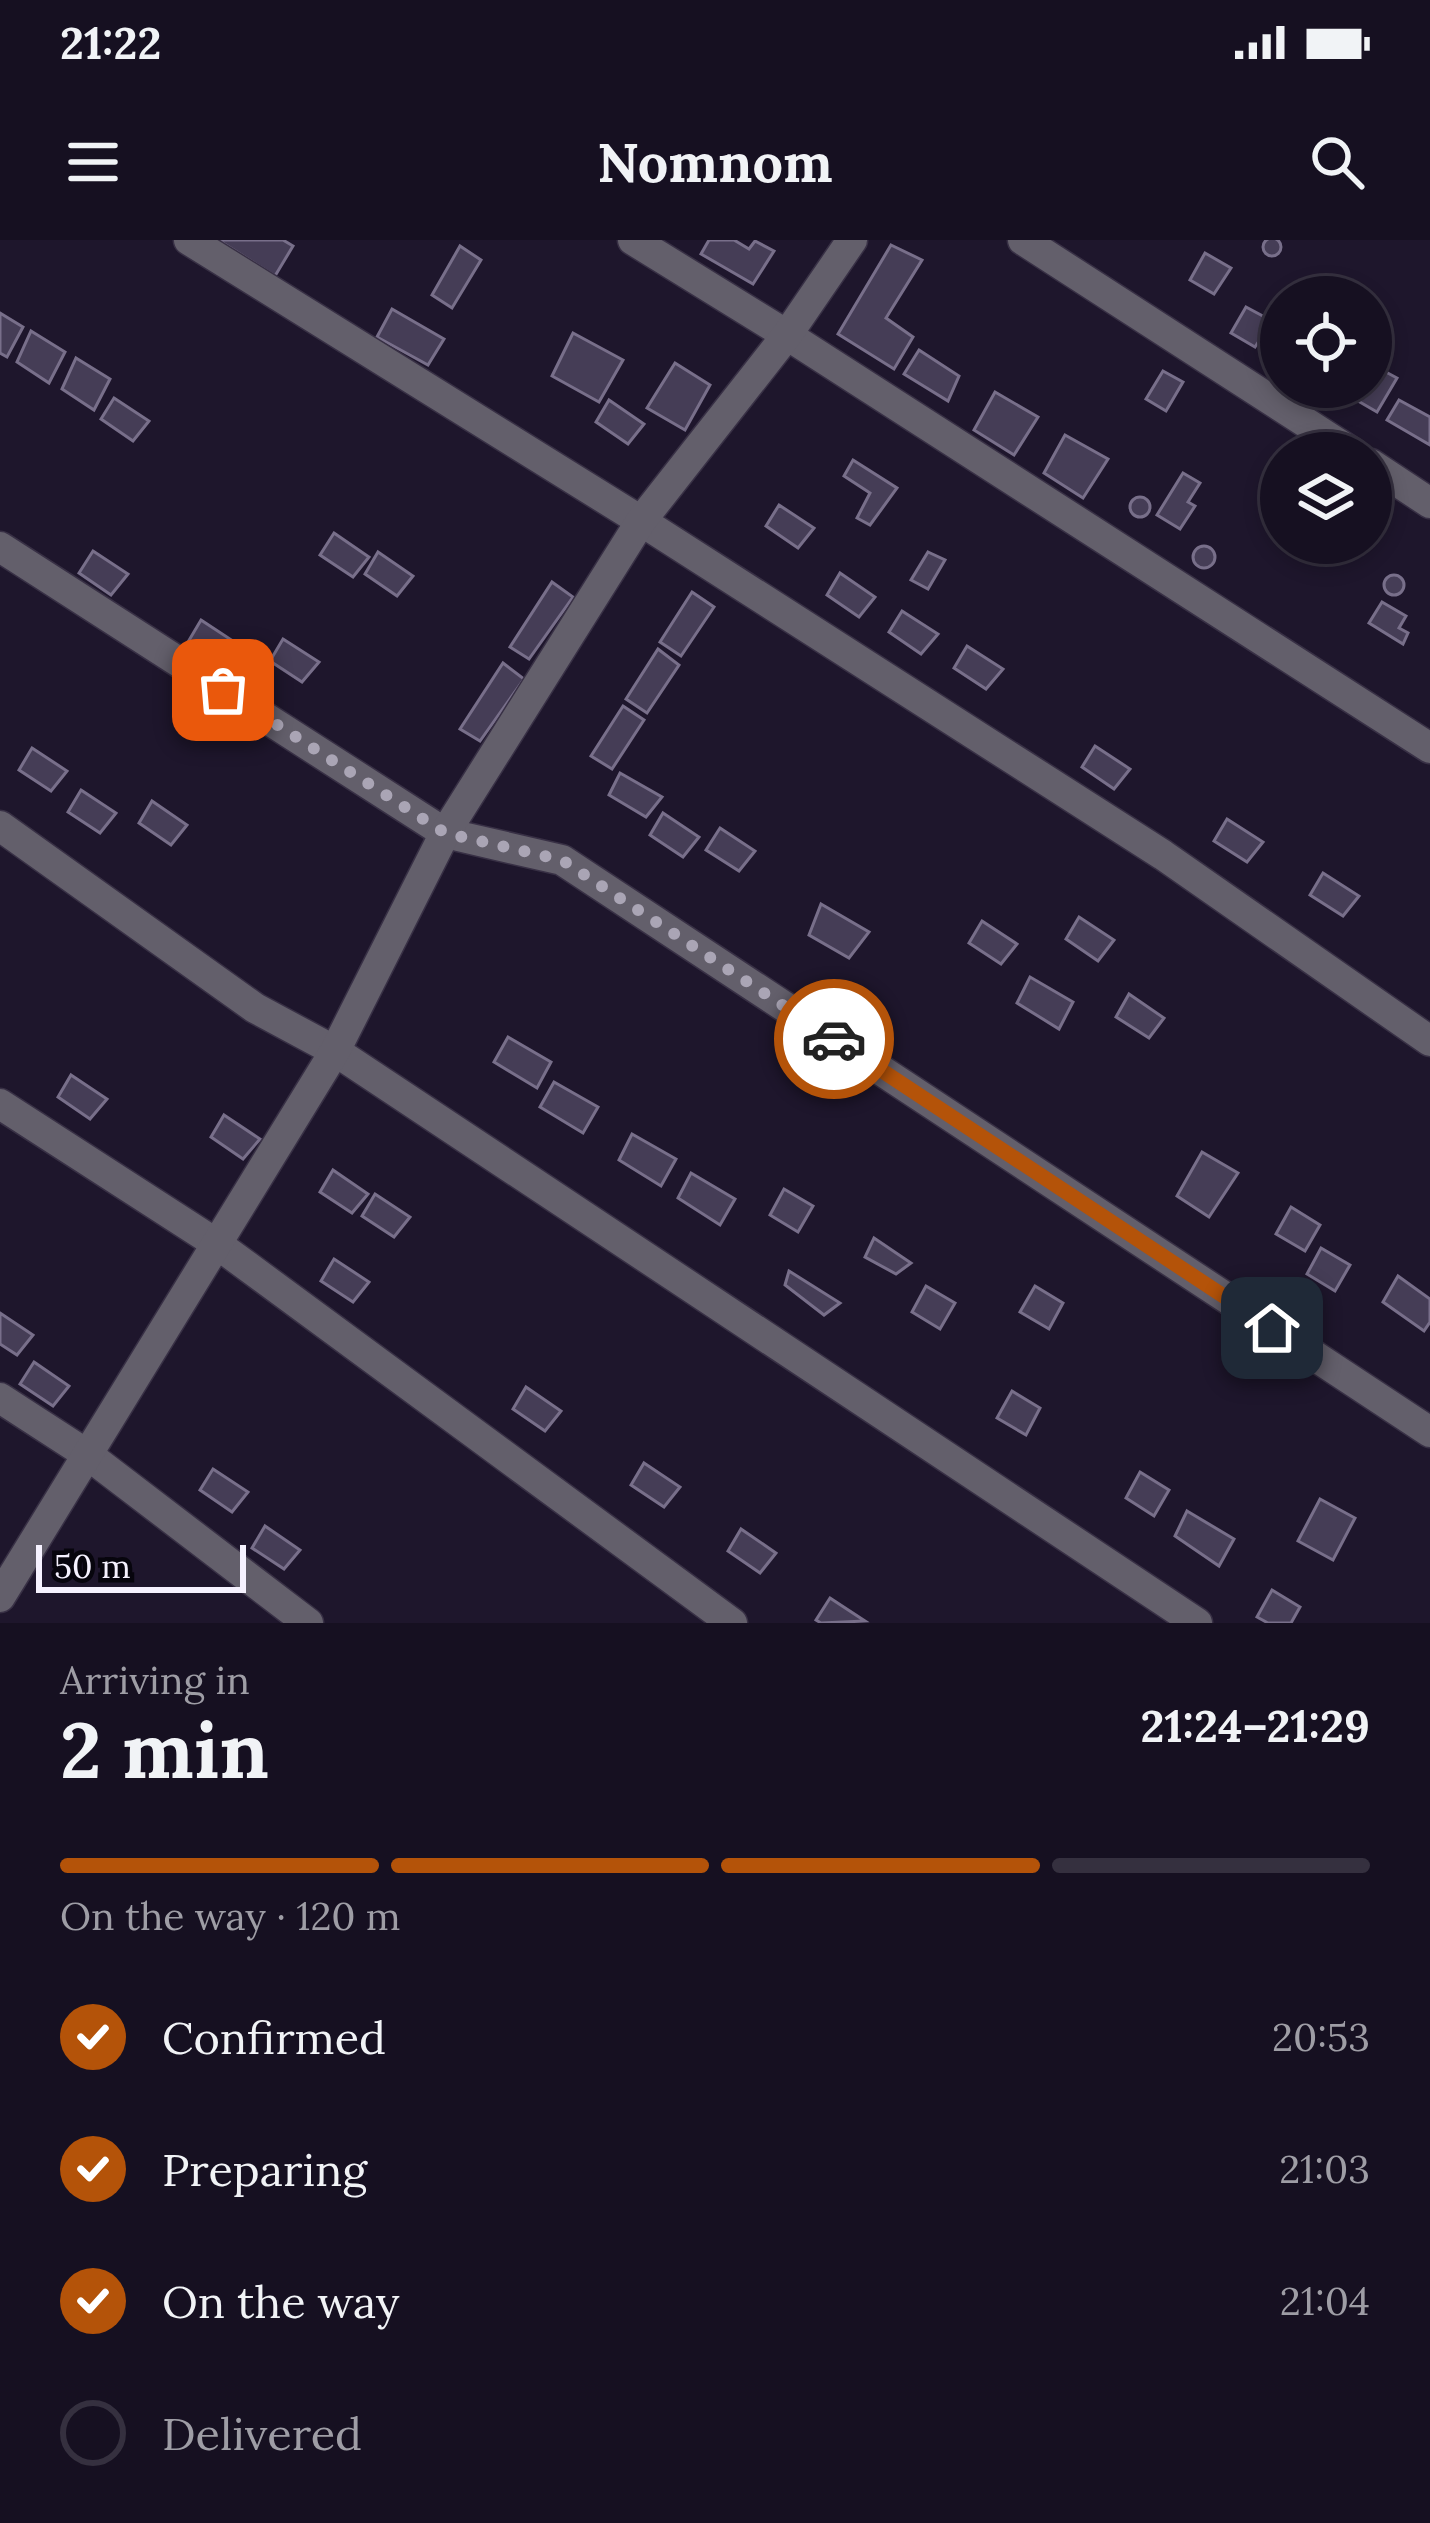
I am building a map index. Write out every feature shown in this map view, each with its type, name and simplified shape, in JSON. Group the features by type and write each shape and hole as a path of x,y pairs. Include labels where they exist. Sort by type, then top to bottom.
{"street":[{"path":"189,240 1163,855 1430,1041"},
{"path":"633,240 1430,748"},
{"path":"0,1597 335,1051 445,833 640,521 788,335 852,240"},
{"path":"1023,240 1320,432"},
{"path":"1392,478 1430,502"},
{"path":"0,548 445,833 562,860 1430,1432"},
{"path":"0,826 255,1008 335,1051 1197,1623"},
{"path":"0,1104 217,1244 732,1623"},
{"path":"0,1397 88,1455 308,1623"}],"building":[{"path":"1272,238 1281,247 1272,256 1263,247"},
{"path":"218,240 283,240 293,246 275,276"},
{"path":"709,240 734,240 749,249 755,241 774,251 753,284 701,254"},
{"path":"891,245 922,260 886,318 913,337 894,369 838,334"},
{"path":"460,246 481,260 452,308 432,295"},
{"path":"1205,253 1231,268 1214,294 1190,280"},
{"path":"1246,307 1260,315 1260,339 1255,347 1231,333"},
{"path":"392,309 444,339 428,365 377,337"},
{"path":"0,313 23,327 7,357 0,353"},
{"path":"31,331 65,352 49,383 17,362"},
{"path":"573,333 623,360 599,402 552,376"},
{"path":"919,350 959,376 948,401 904,374"},
{"path":"76,358 110,379 94,410 62,389"},
{"path":"675,363 710,385 685,430 647,408"},
{"path":"1163,371 1183,382 1166,411 1146,399"},
{"path":"995,392 1038,417 1014,455 974,430"},
{"path":"114,398 149,421 133,441 101,419"},
{"path":"609,400 644,424 628,444 596,422"},
{"path":"1399,400 1430,417 1430,445 1387,420"},
{"path":"1065,435 1108,459 1083,498 1044,473"},
{"path":"853,460 897,488 870,525 857,518 870,493 844,476"},
{"path":"1183,473 1200,483 1188,502 1195,506 1180,529 1157,515"},
{"path":"1140,497 1150,507 1140,517 1130,507"},
{"path":"779,505 814,528 798,548 766,526"},
{"path":"334,533 369,557 353,577 320,555"},
{"path":"1204,546 1215,557 1204,568 1193,557"},
{"path":"93,551 128,574 111,595 79,573"},
{"path":"378,552 413,576 397,596 365,574"},
{"path":"928,552 945,560 928,589 911,580"},
{"path":"840,573 875,597 859,617 827,595"},
{"path":"1394,575 1404,585 1394,595 1384,585"},
{"path":"552,582 573,597 529,659 510,647"},
{"path":"692,592 714,607 681,656 660,642"},
{"path":"1382,602 1406,616 1399,628 1408,633 1403,644 1369,623"},
{"path":"902,611 938,634 921,654 889,632"},
{"path":"201,620 236,643 220,663 188,642"},
{"path":"283,639 319,662 302,682 270,661"},
{"path":"967,646 1003,669 986,689 954,668"},
{"path":"658,649 679,665 647,713 626,699"},
{"path":"503,663 524,679 480,741 460,729"},
{"path":"623,706 644,720 612,769 591,756"},
{"path":"1095,746 1130,769 1114,789 1082,767"},
{"path":"32,748 67,771 51,791 19,770"},
{"path":"620,773 662,797 646,817 609,795"},
{"path":"81,790 116,813 100,833 68,812"},
{"path":"152,801 187,825 171,845 139,823"},
{"path":"663,813 699,837 683,857 650,835"},
{"path":"1227,819 1263,842 1247,862 1214,841"},
{"path":"720,828 755,851 739,871 706,850"},
{"path":"1323,873 1359,896 1343,916 1310,895"},
{"path":"821,904 869,932 849,958 809,935"},
{"path":"1079,917 1114,940 1098,961 1066,939"},
{"path":"982,921 1017,944 1001,964 969,943"},
{"path":"1030,977 1073,1002 1059,1029 1017,1003"},
{"path":"1129,994 1164,1018 1149,1038 1116,1017"},
{"path":"508,1037 551,1062 537,1088 494,1062"},
{"path":"71,1075 107,1099 90,1119 58,1097"},
{"path":"554,1082 598,1107 583,1133 540,1107"},
{"path":"224,1115 260,1139 243,1159 211,1137"},
{"path":"632,1134 676,1159 661,1186 619,1160"},
{"path":"1202,1152 1238,1173 1209,1217 1177,1196"},
{"path":"333,1170 368,1194 352,1213 320,1192"},
{"path":"691,1173 735,1199 720,1225 678,1198"},
{"path":"784,1189 813,1206 798,1232 770,1215"},
{"path":"375,1194 410,1217 394,1237 362,1216"},
{"path":"1291,1207 1320,1225 1305,1251 1276,1234"},
{"path":"874,1238 911,1263 896,1274 865,1257"},
{"path":"1321,1248 1350,1265 1335,1291 1307,1274"},
{"path":"334,1259 369,1282 353,1302 321,1281"},
{"path":"789,1271 840,1303 824,1315 785,1285"},
{"path":"1398,1276 1430,1299 1430,1322 1424,1331 1383,1302"},
{"path":"926,1286 955,1303 940,1329 912,1312"},
{"path":"1035,1286 1063,1303 1049,1329 1020,1312"},
{"path":"0,1313 33,1335 17,1355 0,1344"},
{"path":"34,1362 69,1386 53,1406 20,1384"},
{"path":"526,1387 561,1411 545,1431 513,1409"},
{"path":"1012,1391 1040,1408 1026,1435 997,1418"},
{"path":"644,1463 680,1487 664,1507 631,1485"},
{"path":"213,1469 248,1492 232,1512 200,1490"},
{"path":"1140,1472 1169,1490 1154,1516 1126,1498"},
{"path":"1320,1499 1355,1518 1333,1560 1298,1541"},
{"path":"1187,1511 1234,1539 1219,1566 1175,1536"},
{"path":"265,1526 300,1550 284,1569 252,1548"},
{"path":"741,1529 776,1553 760,1573 728,1551"},
{"path":"1272,1590 1300,1607 1291,1623 1268,1623 1257,1617"},
{"path":"830,1598 865,1621 816,1620"}],"way so far":[{"path":"223,690 445,833 562,860 834,1039"}],"route":[{"path":"834,1039 1272,1328"}]}
